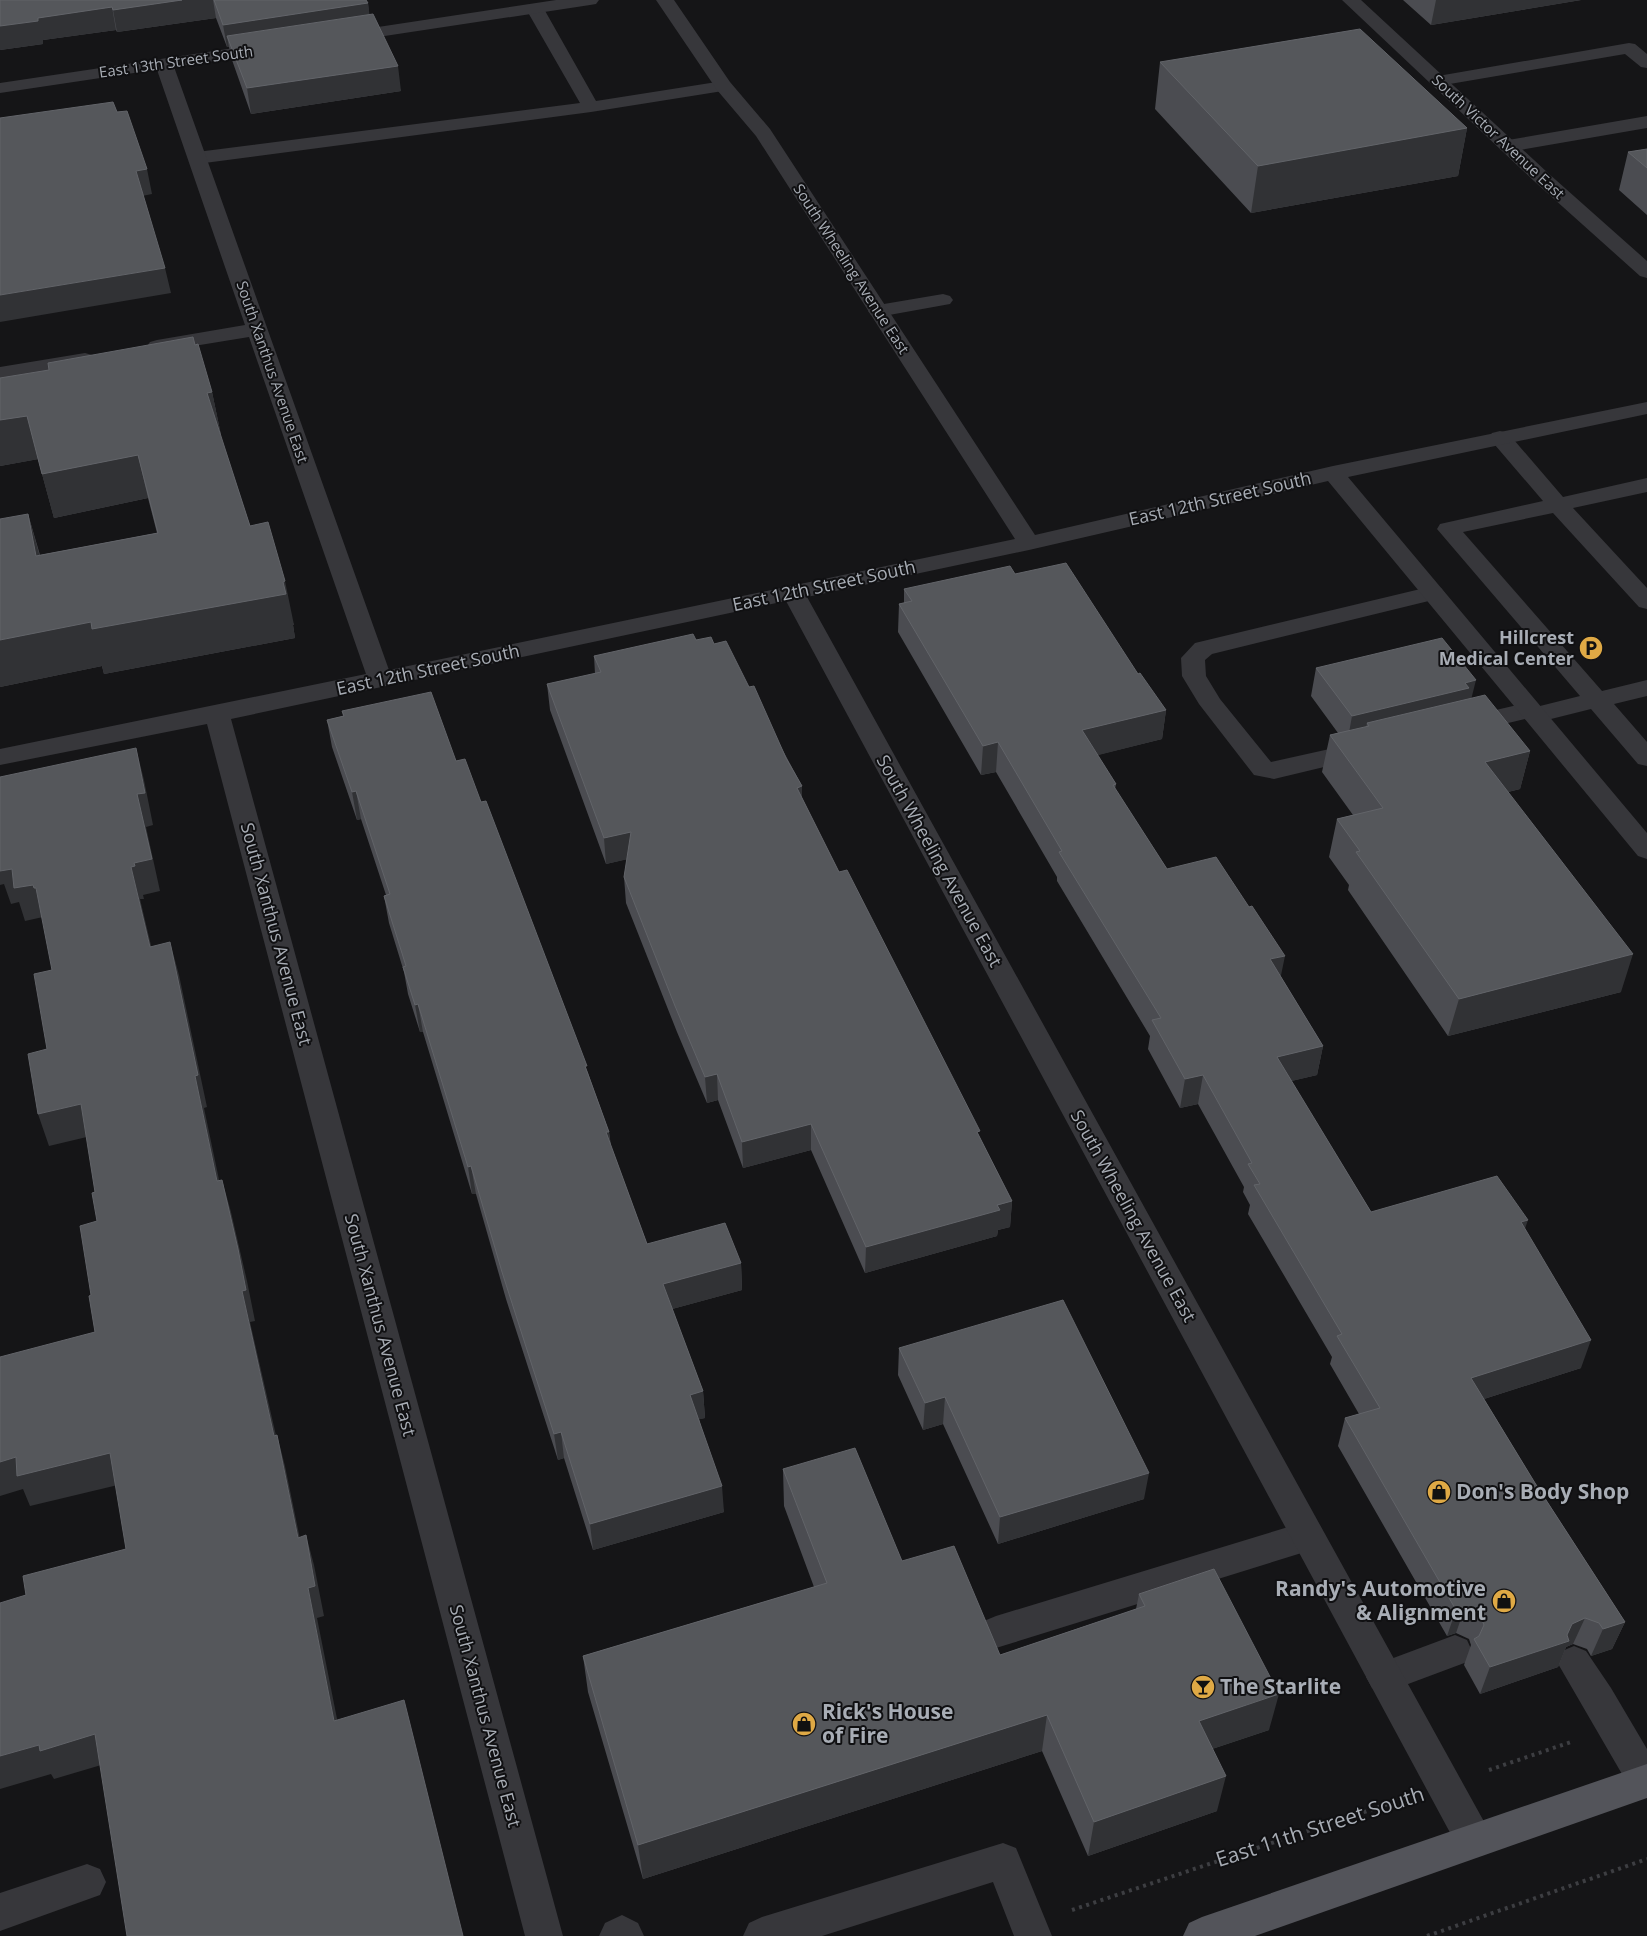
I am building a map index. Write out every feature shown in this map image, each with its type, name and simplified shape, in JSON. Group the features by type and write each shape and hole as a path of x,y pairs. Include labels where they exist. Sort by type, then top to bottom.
{"main road":[{"path":"1202,1936 1647,1781"}],"street":[{"path":"330,39 590,0"},
{"name":"South Wheeling Avenue East","path":"665,0 723,86 762,133 1029,543"},
{"name":"South Victor Avenue East","path":"1351,0 1647,272"},
{"path":"535,9 591,107"},
{"name":"East 13th Street South","path":"0,88 281,46"},
{"path":"1438,81 1629,48 1647,63"},
{"name":"South Xanthus Avenue East","path":"164,64 380,680"},
{"path":"196,158 591,107 723,86"},
{"path":"1508,146 1647,122"},
{"path":"878,311 943,300"},
{"path":"134,350 257,329"},
{"path":"0,373 106,355"},
{"name":"East 12th Street South","path":"0,757 217,714 1029,543 1333,473 1647,408"},
{"path":"1500,438 1558,505 1647,602"},
{"path":"1333,473 1647,850"},
{"path":"1647,485 1448,529 1647,758"},
{"name":"South Wheeling Avenue East","path":"793,593 1474,1840"},
{"path":"1378,746 1274,771 1263,769 1211,704 1194,676 1193,658 1204,648 1433,594"},
{"path":"1445,730 1597,700 1647,688"},
{"name":"South Xanthus Avenue East","path":"217,714 544,1936"},
{"path":"996,1632 1308,1536"},
{"path":"1384,1677 1455,1651"},
{"path":"1574,1662 1647,1781"},
{"path":"762,1936 1003,1861 1030,1930"},
{"path":"0,1912 87,1882"},
{"path":"618,1936 622,1934 625,1936"}],"path":[{"name":"East 11th Street South","path":"1030,1930 1615,1728"},
{"path":"1427,1936 1647,1859"}],"building":[{"path":"0,0 182,0 113,10 112,7 38,18 38,21 0,26"},
{"path":"214,0 366,0 368,3 223,25"},
{"path":"373,14 398,66 247,88 227,36"},
{"path":"1360,29 1467,128 1258,166 1160,62"},
{"path":"113,102 117,112 127,111 147,169 136,171 165,268 0,295 0,118"},
{"path":"1647,149 1647,168 1628,152"},
{"path":"193,337 195,345 198,344 212,392 207,393 250,526 268,522 285,581 283,582 286,594 92,629 91,622 0,640 0,519 28,514 36,556 158,533 138,455 42,474 27,416 0,420 0,378 49,370 48,363"},
{"path":"1066,563 1138,674 1140,673 1166,710 1082,730 1116,784 1113,785 1167,869 1216,857 1249,907 1252,906 1285,956 1270,959 1323,1046 1277,1057 1371,1212 1497,1176 1528,1220 1521,1222 1591,1340 1471,1378 1535,1483 1625,1622 1603,1629 1599,1623 1585,1618 1572,1624 1567,1635 1569,1641 1490,1667 1474,1639 1479,1636 1484,1625 1479,1613 1465,1607 1456,1610 1345,1418 1380,1408 1337,1336 1342,1334 1254,1185 1260,1184 1248,1164 1252,1163 1203,1075 1185,1079 1152,1020 1161,1018 1059,852 1062,851 998,742 983,746 899,604 912,601 904,589 1010,566 1015,574"},
{"path":"693,634 696,640 711,637 714,644 726,641 749,687 754,686 786,758 802,786 797,788 839,872 847,870 980,1131 977,1132 1012,1201 997,1205 1000,1210 866,1247 811,1124 742,1142 717,1074 705,1077 624,877 631,832 604,838 547,684 601,672 594,656"},
{"path":"1442,638 1476,680 1465,683 1469,688 1352,716 1316,668"},
{"path":"431,692 456,761 465,759 481,802 486,801 587,1066 585,1066 609,1132 606,1132 647,1244 725,1223 741,1263 663,1284 703,1391 690,1395 722,1486 590,1524 561,1432 554,1434 502,1272 471,1166 468,1167 418,1004 415,1005 403,967 406,966 384,896 390,894 356,791 352,792 327,720 344,716 342,711"},
{"path":"1485,695 1530,751 1485,762 1633,954 1459,999 1356,852 1360,851 1337,819 1383,808 1330,735 1369,726 1367,723"},
{"path":"136,748 145,793 137,794 152,859 134,863 135,866 131,867 150,947 170,942 198,1075 195,1076 217,1181 222,1180 238,1249 246,1290 242,1291 274,1436 277,1435 298,1538 306,1535 315,1586 308,1588 334,1721 404,1700 463,1936 127,1936 95,1734 40,1751 39,1745 0,1756 0,1603 26,1595 23,1576 126,1549 110,1453 17,1476 16,1457 0,1462 0,1357 95,1332 80,1226 97,1221 92,1193 95,1192 81,1104 38,1114 28,1054 47,1049 34,974 52,970 36,888 33,885 14,888 12,869 0,871 0,777"},
{"path":"1063,1300 1149,1473 1000,1517 945,1397 925,1403 899,1348"},
{"path":"855,1448 902,1561 954,1546 1000,1655 1145,1606 1139,1594 1214,1569 1279,1694 1199,1721 1226,1776 1094,1822 1047,1715 638,1845 583,1656 827,1583 783,1469"}],"place":[{"name":"Hillcrest Medical Center","path":"1591,648"},
{"name":"Don's Body Shop","path":"1439,1492"},
{"name":"Randy's Automotive & Alignment","path":"1504,1601"},
{"name":"The Starlite","path":"1203,1687"},
{"name":"Rick's House of Fire","path":"804,1724"}]}
